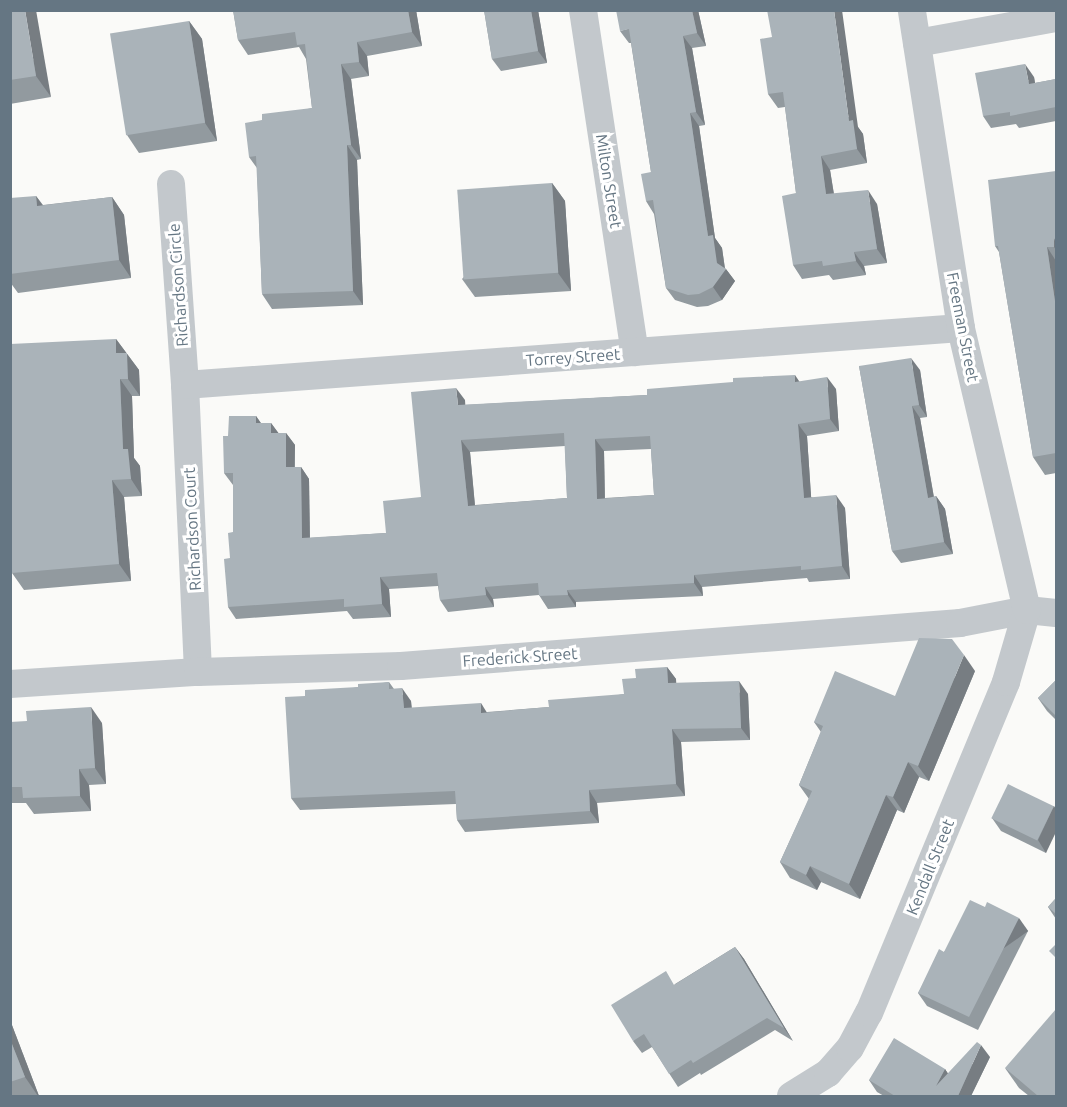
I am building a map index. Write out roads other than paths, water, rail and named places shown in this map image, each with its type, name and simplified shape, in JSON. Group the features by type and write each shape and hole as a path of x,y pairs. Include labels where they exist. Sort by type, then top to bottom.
{"street":[{"name":"Milton Street","path":"583,10 635,352"},
{"name":"Freeman Street","path":"912,10 961,328 1027,610"},
{"path":"917,43 1056,18"},
{"name":"Richardson Circle","path":"171,184 185,385"},
{"name":"Torrey Street","path":"185,385 961,328"},
{"name":"Richardson Court","path":"185,385 198,672"},
{"path":"1027,610 1056,613"},
{"name":"Frederick Street","path":"10,684 198,672 461,662 960,623 1027,610"},
{"name":"Kendall Street","path":"791,1096 828,1073 850,1048 869,1013 1006,682 1027,610"}]}
